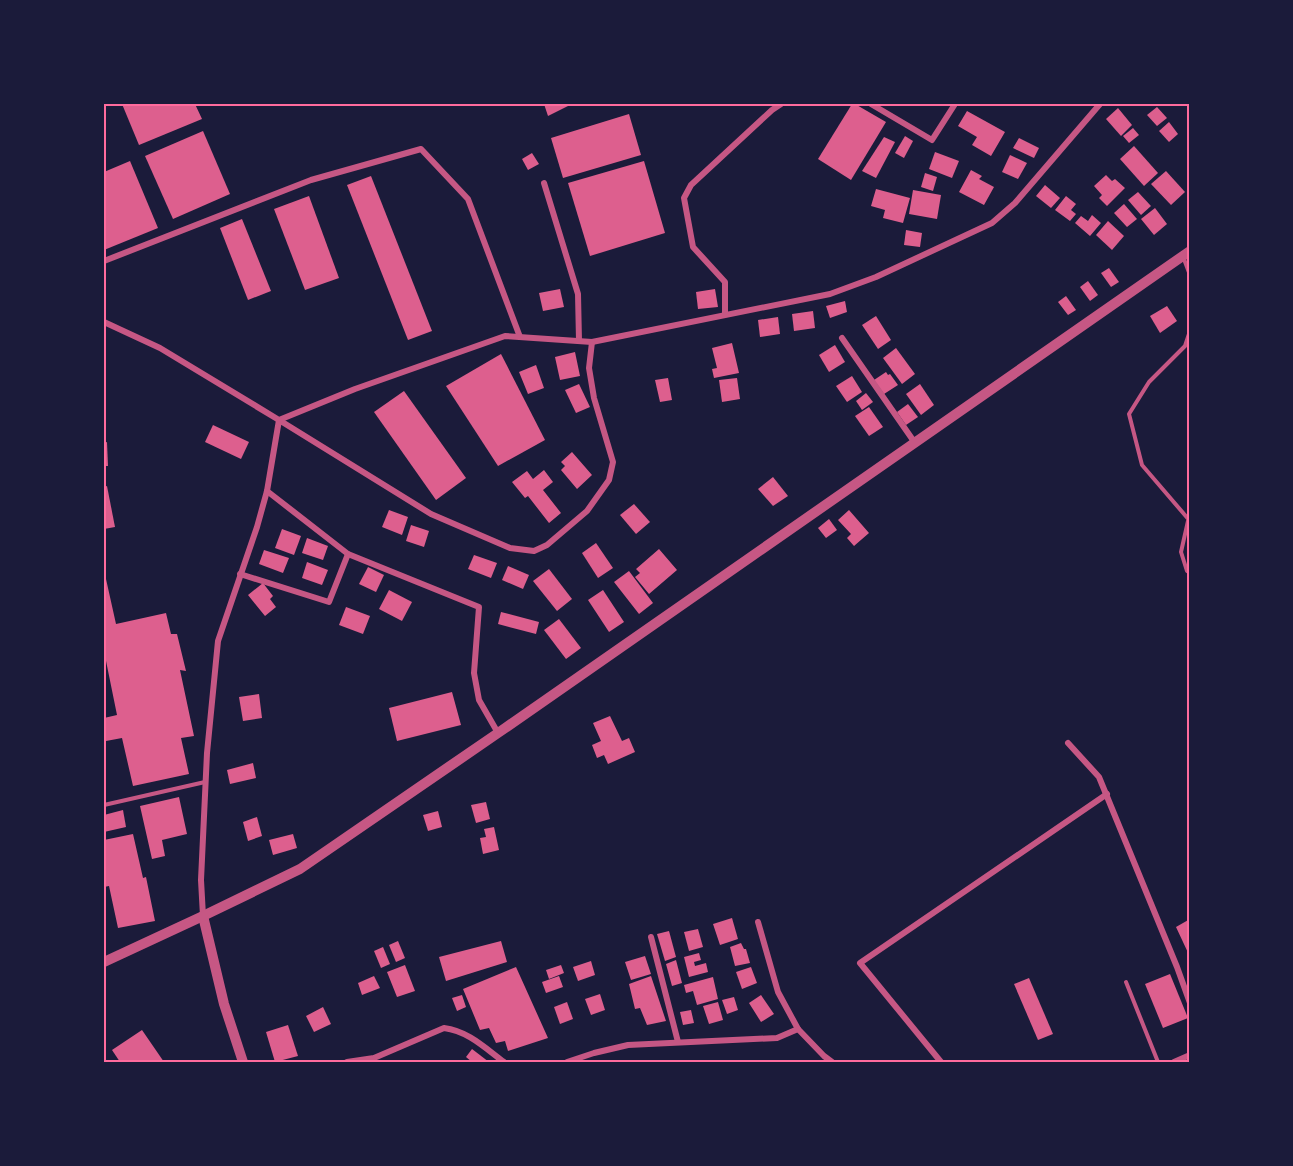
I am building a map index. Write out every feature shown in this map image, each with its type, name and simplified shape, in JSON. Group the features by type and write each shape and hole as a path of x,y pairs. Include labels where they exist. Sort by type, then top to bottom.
{"street":[{"path":"725,314 724,282 693,247 684,198 691,185 781,104"},
{"path":"871,104 932,140 955,104"},
{"path":"279,420 355,389 505,336 592,342 830,294 876,277 992,223 1015,203 1100,104"},
{"path":"104,261 311,180 421,149 468,199 519,336"},
{"path":"544,183 578,294 579,341"},
{"path":"104,962 300,869 1186,253"},
{"path":"104,322 160,348 431,514 510,548 534,551 547,545 587,511 609,480 613,462 594,398 589,368 592,342"},
{"path":"842,338 915,443"},
{"path":"243,1062 224,1004 203,916 201,880 205,782 218,641 267,491 279,420"},
{"path":"267,491 348,554 479,607 474,673 479,700 498,733"},
{"path":"240,574 329,602 348,554"},
{"path":"1068,743 1099,777 1107,794 1190,1003"},
{"path":"941,1062 860,963 1107,794"},
{"path":"758,922 778,992 798,1029 832,1062"},
{"path":"651,937 678,1042"},
{"path":"347,1062 374,1058 444,1028 456,1030 471,1037 504,1062"},
{"path":"567,1062 628,1045 777,1038 798,1029"},
{"path":"1174,1062 1190,1055"}],"lane":[{"path":"1186,253 1190,275"},
{"path":"1190,332 1185,346 1149,382 1130,414 1143,465 1189,521 1181,552 1187,571 1190,572"},
{"path":"104,805 205,782"},
{"path":"1126,982 1158,1062"}],"building":[{"path":"122,104 195,104 202,119 139,145"},
{"path":"544,104 572,104 548,116"},
{"path":"852,104 886,122 851,180 818,159"},
{"path":"1157,107 1167,118 1157,126 1147,115"},
{"path":"1118,108 1132,125 1121,136 1106,119"},
{"path":"967,111 1005,132 991,156 972,145 977,137 958,126"},
{"path":"629,114 641,155 563,178 551,138"},
{"path":"1169,122 1178,134 1169,142 1159,131"},
{"path":"1133,128 1139,135 1129,143 1123,136"},
{"path":"203,131 230,194 173,219 145,156"},
{"path":"905,136 913,141 904,158 895,153"},
{"path":"884,137 895,142 876,178 862,171"},
{"path":"1019,138 1039,148 1034,158 1013,148"},
{"path":"1134,146 1158,173 1144,186 1120,159"},
{"path":"935,152 959,161 952,178 929,169"},
{"path":"532,153 539,164 528,170 522,159"},
{"path":"1010,155 1027,163 1018,179 1002,172"},
{"path":"130,161 158,228 104,250 104,172"},
{"path":"644,161 665,233 590,256 568,183"},
{"path":"971,170 982,176 979,179 994,187 984,205 959,192"},
{"path":"1166,171 1185,192 1171,205 1151,184"},
{"path":"925,173 937,177 933,191 921,187"},
{"path":"1106,175 1125,188 1107,206 1099,198 1102,195 1094,186"},
{"path":"371,176 432,331 408,340 347,185"},
{"path":"1045,185 1060,198 1051,208 1036,196"},
{"path":"876,189 910,198 903,223 883,218 885,210 871,206"},
{"path":"913,190 941,195 937,219 909,214"},
{"path":"1138,192 1151,206 1141,215 1128,200"},
{"path":"309,196 339,278 305,290 274,209"},
{"path":"1066,196 1076,204 1071,210 1076,214 1070,221 1055,210"},
{"path":"1124,204 1137,219 1127,227 1114,213"},
{"path":"1155,208 1167,224 1154,235 1141,219"},
{"path":"1092,215 1101,223 1090,236 1075,223 1081,216 1088,221"},
{"path":"242,219 271,291 248,300 220,228"},
{"path":"1108,221 1124,236 1112,250 1096,235"},
{"path":"906,230 922,233 920,247 904,245"},
{"path":"1109,268 1119,282 1111,287 1101,273"},
{"path":"1088,281 1098,295 1090,301 1080,287"},
{"path":"560,289 564,307 543,311 539,293"},
{"path":"715,289 718,307 698,309 696,292"},
{"path":"1066,296 1076,310 1068,315 1058,302"},
{"path":"845,301 847,312 830,318 826,306"},
{"path":"1167,306 1177,321 1160,333 1150,316"},
{"path":"813,311 815,328 794,331 792,314"},
{"path":"876,316 891,340 878,349 862,325"},
{"path":"778,317 780,334 760,337 758,320"},
{"path":"732,343 739,373 714,378 712,369 717,368 712,348"},
{"path":"835,345 845,362 829,372 819,355"},
{"path":"896,348 915,374 902,384 883,358"},
{"path":"575,352 580,376 560,380 555,357"},
{"path":"501,354 545,440 498,466 446,386"},
{"path":"536,365 544,388 528,394 519,372"},
{"path":"886,372 898,385 884,394 874,380"},
{"path":"852,376 862,392 847,402 836,386"},
{"path":"668,378 672,400 660,402 655,380"},
{"path":"737,378 740,399 722,402 719,380"},
{"path":"579,384 590,407 576,413 565,390"},
{"path":"920,384 934,405 921,415 906,394"},
{"path":"404,391 466,478 436,500 374,412"},
{"path":"866,393 873,402 862,410 856,401"},
{"path":"908,404 918,417 906,425 897,412"},
{"path":"869,407 883,427 869,436 855,416"},
{"path":"213,425 249,442 241,459 205,442"},
{"path":"107,442 108,466 104,466 104,443"},
{"path":"572,452 592,475 577,489 561,470 565,466 561,462"},
{"path":"544,470 553,482 543,490 561,513 549,523 528,496 525,498 512,482 527,471 533,479"},
{"path":"773,477 788,496 773,506 758,489"},
{"path":"107,486 115,527 104,529 104,487"},
{"path":"634,504 650,522 636,534 620,515"},
{"path":"389,510 408,517 402,535 382,527"},
{"path":"849,510 869,533 854,546 847,538 851,534 838,520"},
{"path":"829,519 837,530 826,538 818,528"},
{"path":"411,525 429,531 424,547 406,541"},
{"path":"282,529 301,536 294,555 275,548"},
{"path":"307,538 328,546 323,560 302,553"},
{"path":"596,543 613,568 598,578 582,553"},
{"path":"659,549 677,570 649,594 635,577 640,573 636,569"},
{"path":"264,550 289,558 283,573 259,564"},
{"path":"474,555 497,563 491,578 468,569"},
{"path":"307,562 328,570 322,585 302,578"},
{"path":"508,566 529,575 523,589 502,580"},
{"path":"368,567 384,575 376,592 359,584"},
{"path":"549,569 572,599 557,611 533,581"},
{"path":"104,570 116,624 166,613 171,634 177,634 186,671 180,670 194,736 181,738 189,774 133,786 122,738 106,741 104,718 117,715 104,651"},
{"path":"629,571 653,603 639,614 614,582"},
{"path":"263,583 273,596 270,599 276,607 265,616 248,595"},
{"path":"389,590 412,602 402,621 379,609"},
{"path":"603,590 624,622 609,632 588,600"},
{"path":"346,607 370,616 363,634 339,625"},
{"path":"501,612 539,622 536,634 498,624"},
{"path":"559,619 581,648 566,659 544,630"},
{"path":"452,692 461,725 397,741 389,708"},
{"path":"259,694 262,718 243,721 239,697"},
{"path":"610,716 622,741 629,738 635,752 608,764 604,755 597,758 592,745 601,741 593,723"},
{"path":"253,763 256,778 230,784 227,770"},
{"path":"179,797 187,834 162,840 165,856 152,859 140,806"},
{"path":"486,802 490,819 476,823 471,805"},
{"path":"123,810 126,827 104,832 104,815"},
{"path":"438,811 442,827 428,831 423,815"},
{"path":"257,817 262,836 248,841 243,822"},
{"path":"494,827 499,850 483,854 480,838 486,837 484,829"},
{"path":"133,834 143,878 146,877 155,921 118,928 109,886 104,887 104,840"},
{"path":"293,834 297,848 273,855 269,840"},
{"path":"732,918 738,939 720,945 713,924"},
{"path":"1190,919 1190,957 1176,927"},
{"path":"698,929 703,947 689,951 684,932"},
{"path":"669,931 676,957 665,961 657,934"},
{"path":"398,941 405,958 396,962 389,945"},
{"path":"501,941 507,962 446,981 439,957"},
{"path":"741,943 746,949 750,963 735,966 730,947"},
{"path":"383,947 390,964 381,968 374,951"},
{"path":"699,953 701,960 694,962 695,966 706,963 708,972 689,977 684,957"},
{"path":"645,956 651,974 631,980 625,962"},
{"path":"676,960 682,983 672,986 666,964"},
{"path":"591,961 595,975 578,981 573,967"},
{"path":"405,965 415,991 397,997 387,972"},
{"path":"561,965 564,973 549,979 546,970"},
{"path":"516,967 548,1038 508,1051 505,1041 496,1043 489,1028 480,1030 463,989"},
{"path":"751,967 757,983 742,989 736,972"},
{"path":"1170,974 1188,1018 1163,1028 1145,984"},
{"path":"374,976 380,988 362,995 358,983"},
{"path":"559,976 563,987 546,993 542,982"},
{"path":"651,976 666,1021 647,1025 640,1008 635,1009 629,984"},
{"path":"713,977 718,999 697,1005 693,991 686,993 684,985"},
{"path":"1029,978 1053,1034 1038,1040 1014,984"},
{"path":"600,994 605,1010 591,1015 585,999"},
{"path":"462,995 466,1007 457,1011 452,998"},
{"path":"761,995 774,1014 761,1022 749,1003"},
{"path":"734,997 738,1010 727,1014 722,1000"},
{"path":"567,1002 573,1019 560,1024 554,1007"},
{"path":"718,1002 723,1020 709,1024 703,1006"},
{"path":"323,1007 331,1024 314,1032 306,1016"},
{"path":"691,1010 694,1023 683,1025 680,1012"},
{"path":"288,1025 298,1056 275,1062 266,1032"},
{"path":"142,1030 164,1062 120,1062 112,1050"},
{"path":"472,1049 489,1062 472,1062 466,1057"}]}
